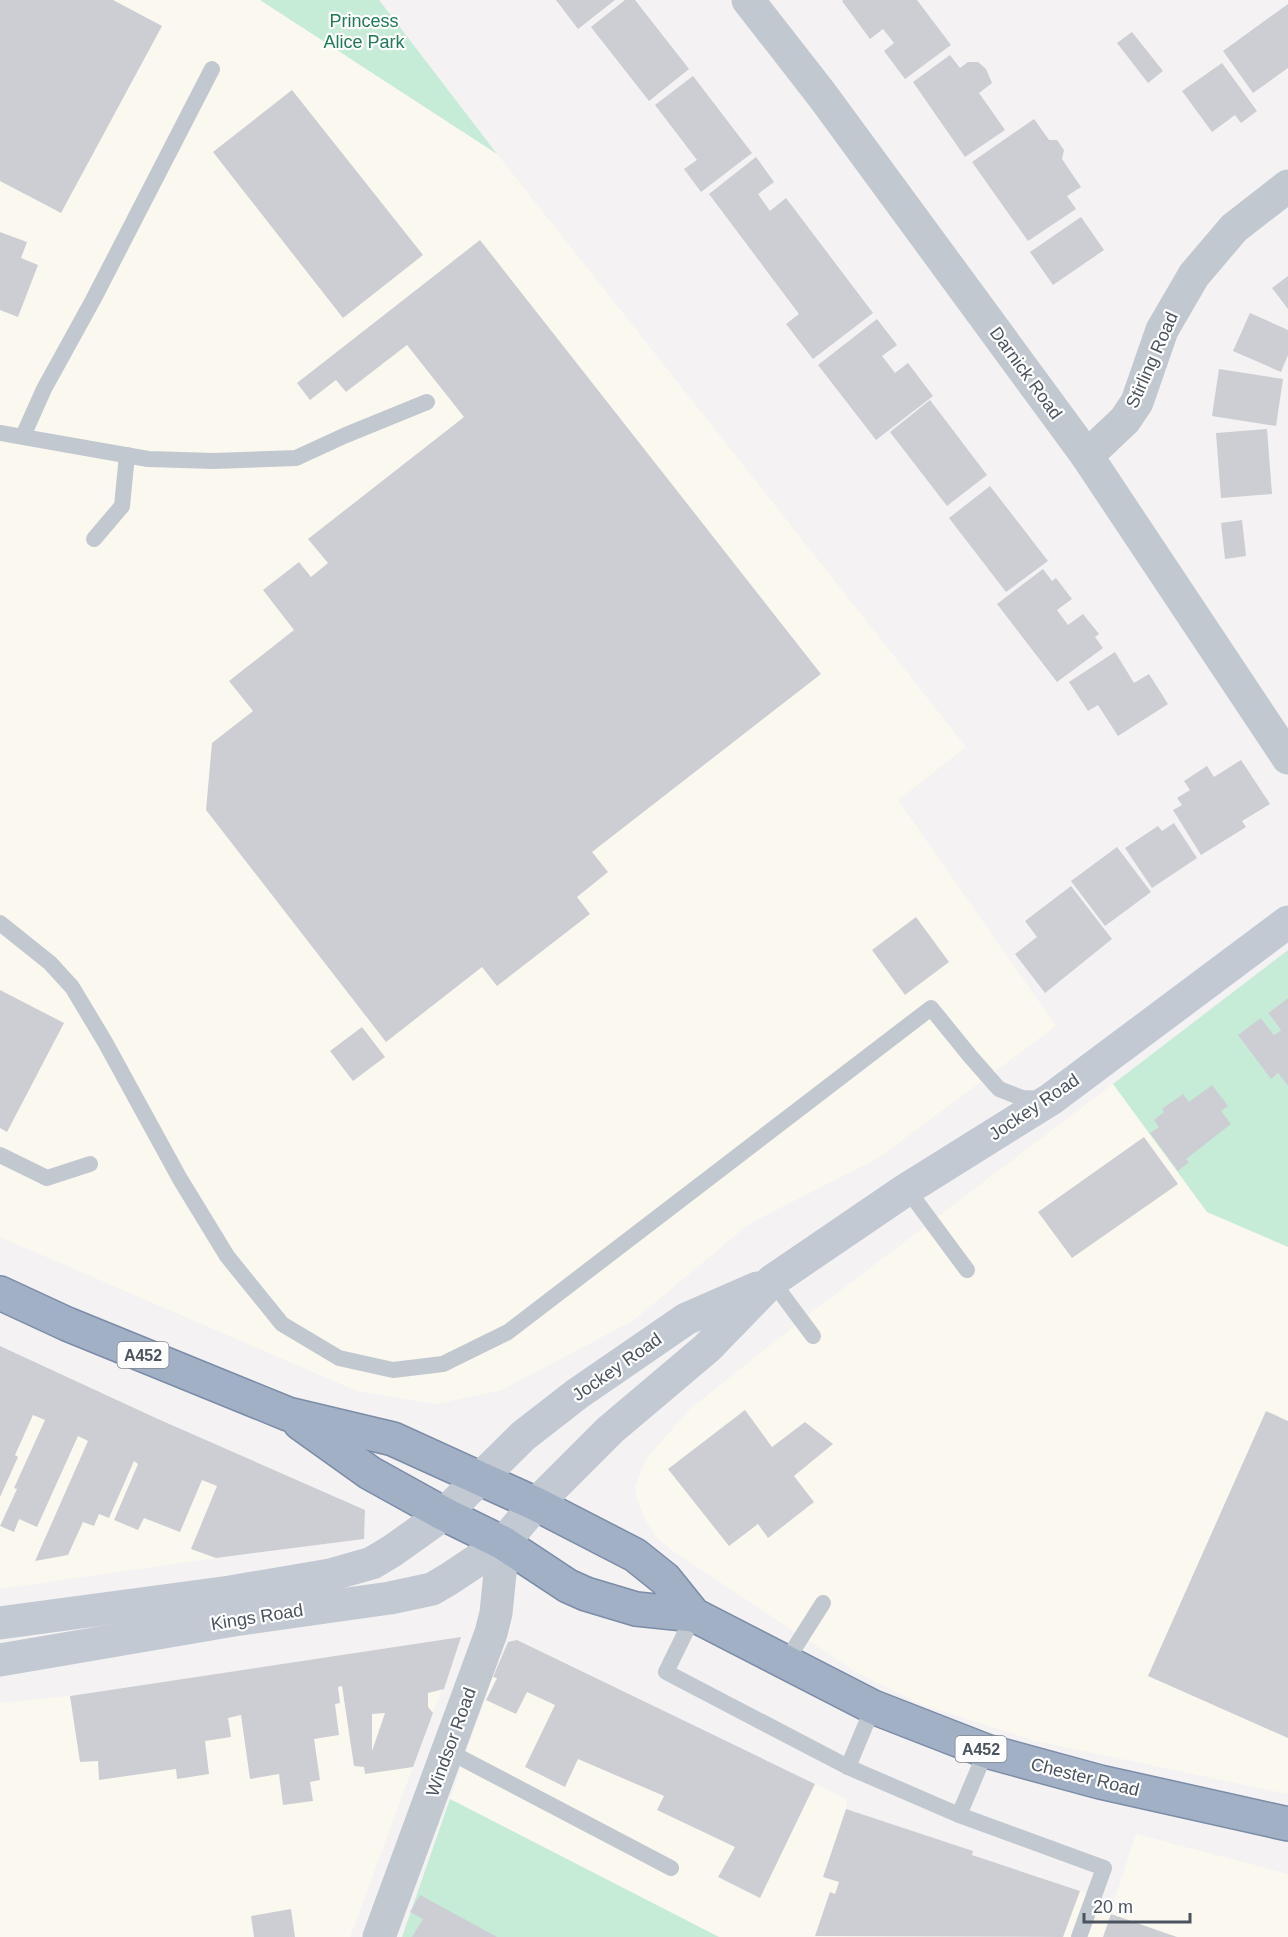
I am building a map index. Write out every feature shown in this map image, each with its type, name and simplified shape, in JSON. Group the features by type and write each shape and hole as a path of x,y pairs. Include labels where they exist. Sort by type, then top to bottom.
{"highway":[{"name":"A452","path":"0,1293 67,1324 288,1414 393,1439 536,1504"},
{"name":"A452","path":"288,1414 370,1473 444,1514 503,1543"},
{"name":"Chester Road","path":"536,1504 635,1556 665,1579 694,1615"},
{"name":"Chester Road","path":"503,1543 568,1586 586,1594 636,1609 694,1615 873,1707 986,1751 1100,1782 1288,1824"}],"main road":[{"name":"Jockey Road","path":"444,1514 523,1436 577,1394 659,1336 686,1319 772,1281 907,1189 1051,1099 1288,922"},
{"name":"Jockey Road","path":"536,1504 610,1430 707,1348 772,1281"},
{"name":"Kings Road","path":"10,1656 390,1598 432,1588 449,1580 503,1543 536,1504"},
{"name":"Kings Road","path":"0,1623 230,1592 330,1575 372,1563 444,1514"}],"street":[{"name":"Darnick Road","path":"748,0 822,95 1087,456 1288,758"},
{"name":"Stirling Road","path":"1087,456 1125,420 1137,402 1162,330 1194,275 1234,228 1288,186"},
{"name":"Windsor Road","path":"380,1937 491,1633 496,1613 503,1543"}],"lane":[{"path":"23,436 44,389 93,300 212,69"},
{"path":"0,433 148,459 180,461 296,458 427,402"},
{"path":"93,539 122,506 127,455"},
{"path":"0,922 50,963 72,987 226,1256 282,1324 339,1358 393,1370 443,1364 508,1332 931,1008 999,1089 1022,1098 1051,1099"},
{"path":"0,1155 47,1178 90,1164"},
{"path":"907,1189 968,1270"},
{"path":"772,1281 813,1336"},
{"path":"785,1663 823,1603"},
{"path":"694,1615 666,1672 848,1767 959,1815 1104,1868 1078,1937"},
{"path":"848,1767 873,1707"},
{"path":"448,1751 671,1869"},
{"path":"959,1815 986,1751"}],"shaded area":[{"path":"0,0 260,0 497,154 966,747 898,800 1056,1026 878,1158 749,1224 634,1320 502,1390 436,1404 357,1391 0,1237"},
{"path":"1113,1084 1207,1212 1288,1247 1288,1794 1036,1741 923,1705 859,1674 673,1551 656,1537 637,1499 635,1486 647,1458 690,1409 812,1312"},
{"path":"0,1346 158,1419 365,1510 364,1539 0,1589"},
{"path":"461,1637 350,1937 0,1937 0,1703 70,1696"},
{"path":"508,1642 611,1686 832,1792 847,1800 846,1809 972,1855 1114,1902 1136,1834 1288,1874 1288,1937 719,1937 450,1799 493,1677"}],"green space":[{"name":"Princess Alice Park","path":"260,0 379,0 497,154"},
{"path":"1288,950 1288,998 1268,1013 1281,1030 1274,1035 1261,1018 1271,1078 1278,1073 1288,1086 1288,1247 1207,1212 1113,1084"},
{"path":"450,1799 719,1937 402,1937"}],"building":[{"path":"0,0 113,0 162,26 61,213 0,181"},
{"path":"556,0 615,0 578,29"},
{"path":"625,0 635,0 689,69 649,101 591,27"},
{"path":"917,0 951,45 905,79 884,51 894,43 883,29 870,39 842,1"},
{"path":"1288,4 1288,68 1253,93 1223,51"},
{"path":"1132,32 1163,71 1148,83 1117,43"},
{"path":"950,55 960,68 968,62 978,62 986,69 992,83 979,93 1005,130 965,157 913,82"},
{"path":"1222,63 1257,111 1241,123 1235,115 1212,132 1182,91"},
{"path":"693,76 752,153 701,192 684,169 697,160 655,105"},
{"path":"292,90 423,255 343,318 213,152"},
{"path":"1034,119 1049,140 1057,140 1064,150 1062,159 1081,187 1067,196 1076,209 1028,241 972,162"},
{"path":"756,157 774,182 758,194 770,211 786,198 873,313 813,359 786,324 799,314 709,194"},
{"path":"1081,217 1104,250 1053,285 1030,252"},
{"path":"0,232 27,242 21,258 38,265 18,317 0,310"},
{"path":"480,240 821,674 592,852 608,872 577,897 590,914 497,986 482,967 386,1042 206,810 212,743 253,711 229,681 294,630 263,590 299,562 311,577 328,563 308,539 464,417 407,345 346,392 336,380 310,400 297,383"},
{"path":"1288,276 1288,309 1272,288"},
{"path":"1250,313 1288,330 1288,355 1281,372 1233,351"},
{"path":"877,319 897,345 882,356 895,373 908,363 933,396 876,440 818,365"},
{"path":"1219,369 1283,379 1276,426 1212,416"},
{"path":"930,400 987,475 947,506 890,432"},
{"path":"1267,429 1272,494 1221,498 1216,433"},
{"path":"990,486 1048,561 1006,592 949,518"},
{"path":"1242,520 1246,556 1225,559 1221,523"},
{"path":"1043,569 1052,581 1056,578 1072,599 1057,610 1068,625 1083,614 1099,634 1095,637 1103,648 1057,682 997,604"},
{"path":"1115,652 1134,683 1149,674 1168,704 1118,736 1098,705 1088,711 1069,682"},
{"path":"1241,760 1270,804 1242,821 1246,827 1201,855 1173,810 1182,805 1177,798 1190,790 1184,781 1207,766 1214,777"},
{"path":"1174,823 1197,858 1152,888 1125,848 1158,826 1162,831"},
{"path":"1117,847 1151,892 1105,926 1071,881"},
{"path":"1071,886 1112,939 1045,993 1015,954 1037,937 1025,921"},
{"path":"916,917 949,962 905,995 872,950"},
{"path":"0,990 64,1023 7,1132 0,1128"},
{"path":"1288,998 1288,1086 1278,1073 1271,1079 1238,1035 1261,1018 1274,1035 1281,1030 1268,1013"},
{"path":"362,1027 385,1057 353,1081 330,1051"},
{"path":"1212,1085 1228,1106 1221,1111 1231,1124 1186,1159 1189,1162 1178,1171 1150,1133 1159,1127 1154,1120 1164,1112 1162,1109 1183,1094 1189,1102"},
{"path":"1144,1137 1178,1184 1072,1258 1038,1212"},
{"path":"0,1346 158,1419 365,1510 364,1539 216,1558 191,1549 217,1486 202,1480 180,1532 144,1518 138,1530 114,1520 138,1464 134,1461 109,1518 99,1514 94,1526 83,1522 68,1555 35,1561 88,1441 78,1436 37,1527 19,1519 14,1532 0,1526 17,1489 14,1488 45,1420 33,1415 0,1497"},
{"path":"745,1410 772,1447 805,1422 833,1444 794,1476 814,1502 768,1538 758,1524 729,1546 668,1469"},
{"path":"1266,1411 1288,1421 1288,1738 1148,1676"},
{"path":"461,1637 444,1689 428,1693 428,1707 433,1713 413,1767 365,1774 364,1767 354,1766 342,1686 338,1687 340,1703 335,1704 339,1735 314,1739 320,1780 310,1782 313,1801 283,1805 279,1774 250,1779 241,1715 228,1718 231,1737 205,1741 209,1774 177,1779 176,1769 99,1780 98,1761 80,1762 70,1696","holes":["385,1713 372,1751 372,1714"]},
{"path":"517,1640 815,1784 760,1898 718,1877 735,1847 657,1810 664,1796 578,1759 565,1787 525,1767 555,1705 527,1692 516,1714 486,1700 497,1678 493,1677 508,1642"},
{"path":"846,1809 973,1851 972,1855 1080,1891 1063,1937 815,1936 830,1892 835,1894 839,1882 823,1877"},
{"path":"420,1895 497,1937 412,1937 423,1919 410,1912"},
{"path":"291,1909 295,1937 254,1937 251,1916"},
{"path":"1111,1914 1177,1937 1103,1937"}]}
